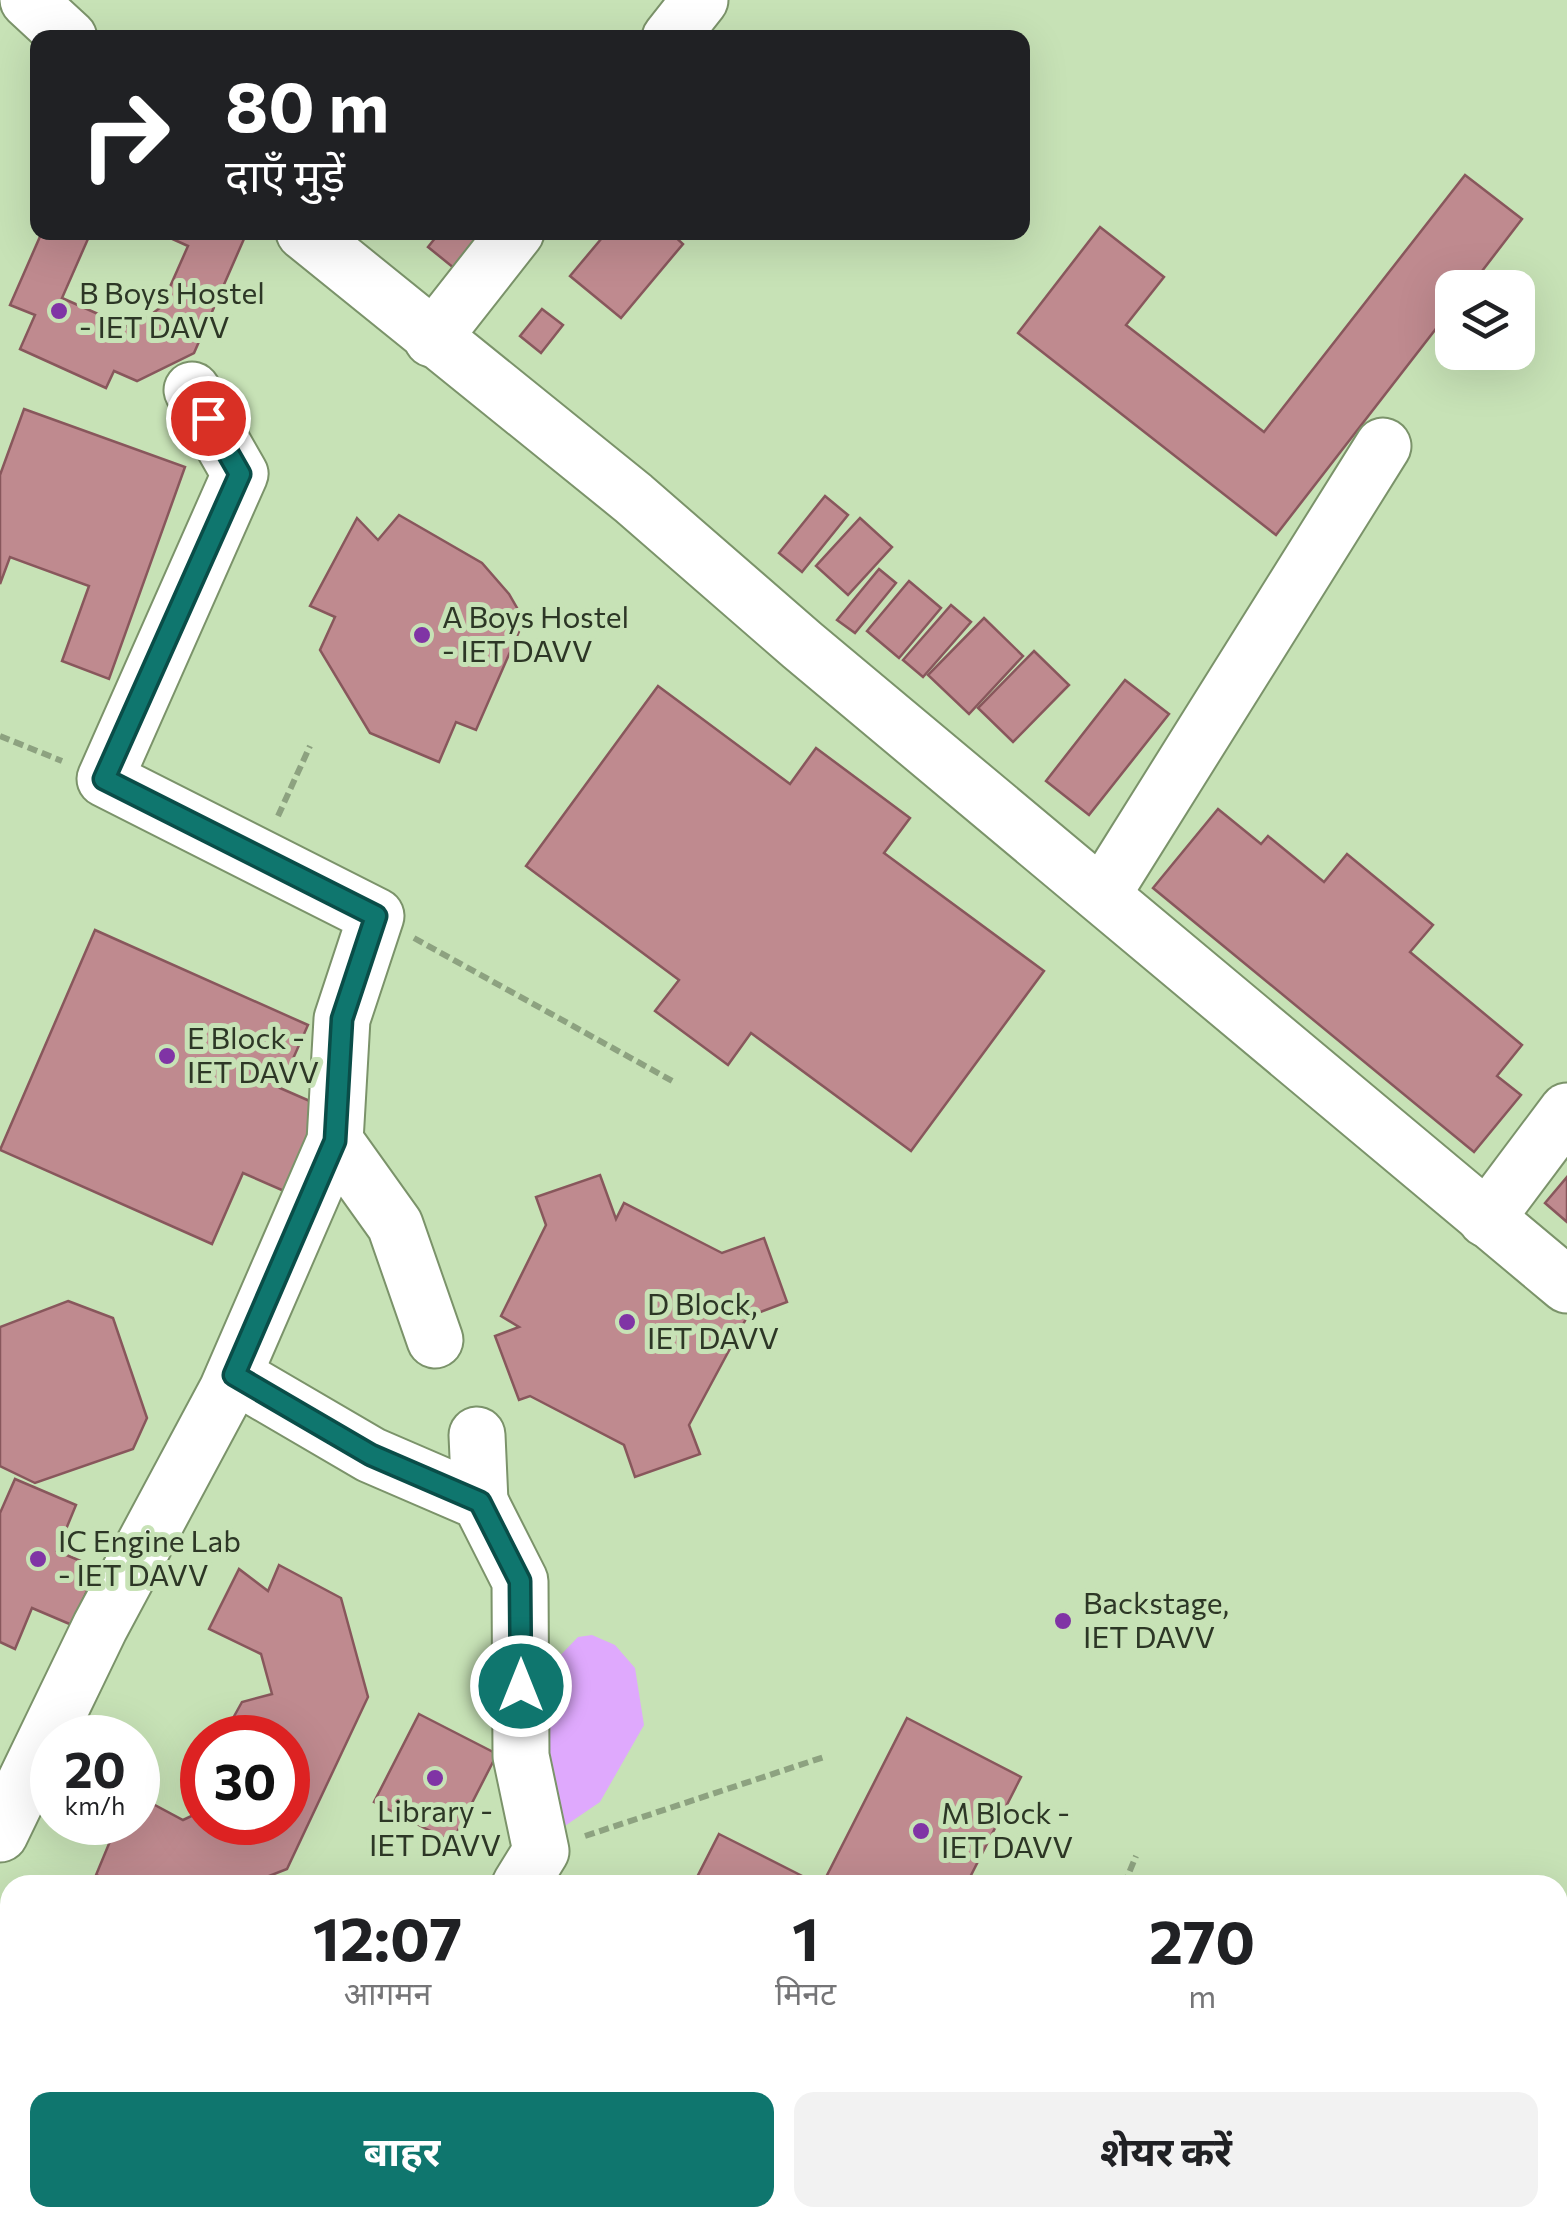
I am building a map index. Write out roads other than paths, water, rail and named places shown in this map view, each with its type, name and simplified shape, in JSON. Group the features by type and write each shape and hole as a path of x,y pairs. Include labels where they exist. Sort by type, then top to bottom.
{"street":[{"path":"28,0 61,30"},
{"path":"676,30 700,0"},
{"path":"314,240 634,498 802,645 1567,1285"},
{"path":"432,339 510,240"},
{"path":"0,1834 100,1627 234,1375 335,1141 342,1019 376,916 104,779 240,474 192,390"},
{"path":"1102,895 1383,446"},
{"path":"1486,1218 1567,1112"},
{"path":"335,1141 395,1225 435,1340"},
{"path":"234,1375 371,1455 480,1502"},
{"path":"477,1434 480,1502 520,1581 521,1756 530,1868"}],"place":[{"name":"B Boys Hostel - IET DAVV","path":"59,311"},
{"name":"A Boys Hostel - IET DAVV","path":"422,635"},
{"name":"E Block - IET DAVV","path":"167,1056"},
{"name":"D Block, IET DAVV","path":"627,1322"},
{"name":"IC Engine Lab - IET DAVV","path":"38,1559"},
{"name":"Backstage, IET DAVV","path":"1063,1621"},
{"name":"Library - IET DAVV","path":"435,1778"},
{"name":"M Block - IET DAVV","path":"921,1831"}]}
